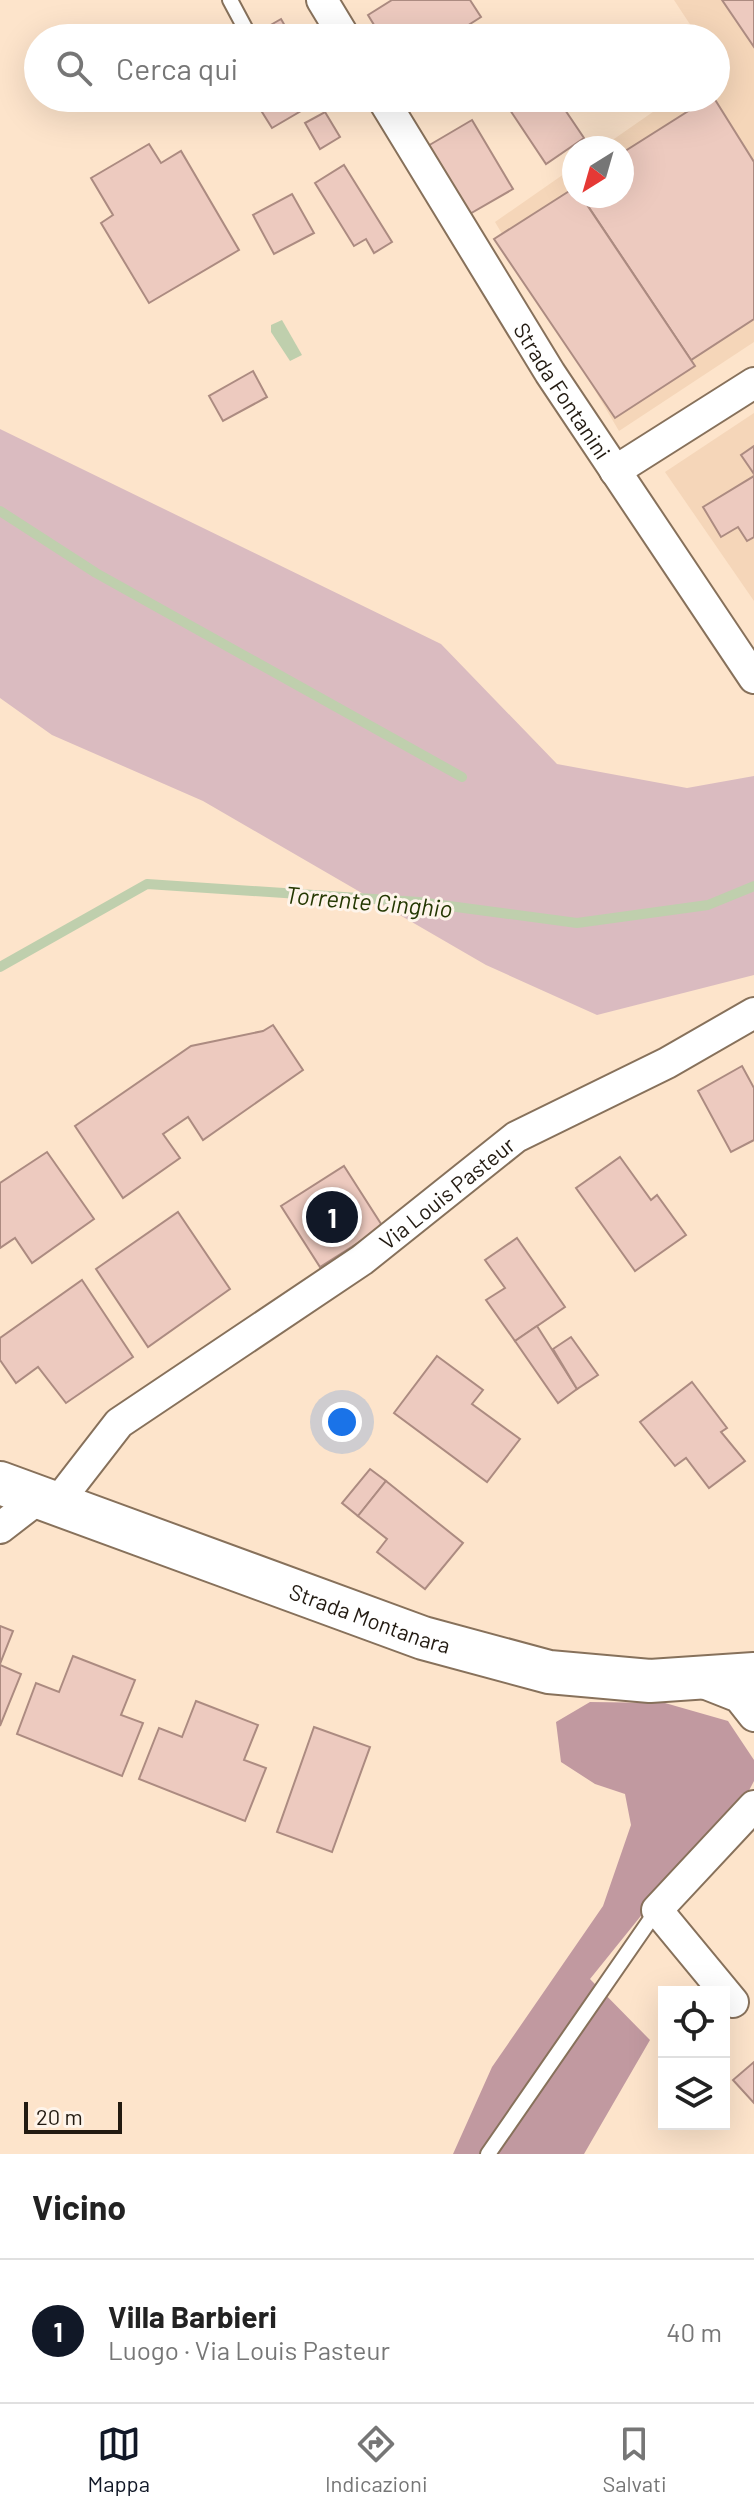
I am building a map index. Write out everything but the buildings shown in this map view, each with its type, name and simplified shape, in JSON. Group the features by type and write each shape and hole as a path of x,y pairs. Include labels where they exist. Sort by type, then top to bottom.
{"main road":[{"name":"Strada Montanara","path":"0,1483 423,1638 549,1672 650,1681 754,1674"}],"street":[{"path":"322,0 337,24"},
{"name":"Strada Fontanini","path":"391,112 550,373 754,678"},
{"path":"615,471 754,383"},
{"name":"Via Louis Pasteur","path":"0,1528 48,1501 119,1423 362,1260 516,1137 667,1063 754,1013"},
{"path":"696,1680 739,1697 754,1716"},
{"path":"733,2002 657,1910 754,1806"}],"lane":[{"path":"230,0 243,24"},
{"path":"488,2154 657,1910"}],"shaded area":[{"path":"674,0 754,0 754,342 619,431 495,222 562,175 562,208 634,208 634,136 618,136 653,112 730,112 730,24 690,24"},
{"path":"282,320 302,355 290,361 271,332 271,325"},
{"path":"754,413 754,601 665,472"},
{"path":"0,429 441,644 557,764 687,788 754,776 754,975 597,1015 486,965 203,801 52,735 0,698"},
{"path":"590,1702 665,1703 728,1721 754,1760 754,1781 743,1802 694,1850 590,1979 650,2040 584,2154 453,2154 492,2067 603,1906 631,1825 625,1794 595,1784 561,1762 556,1722"}],"waterway":[{"name":"Torrente Cinghio","path":"0,511 96,573 462,777"},
{"name":"Torrente Cinghio","path":"0,967 147,884 419,902 577,923 708,905 754,886"}],"place":[{"name":"Villa Barbieri","path":"332,1217"}]}
